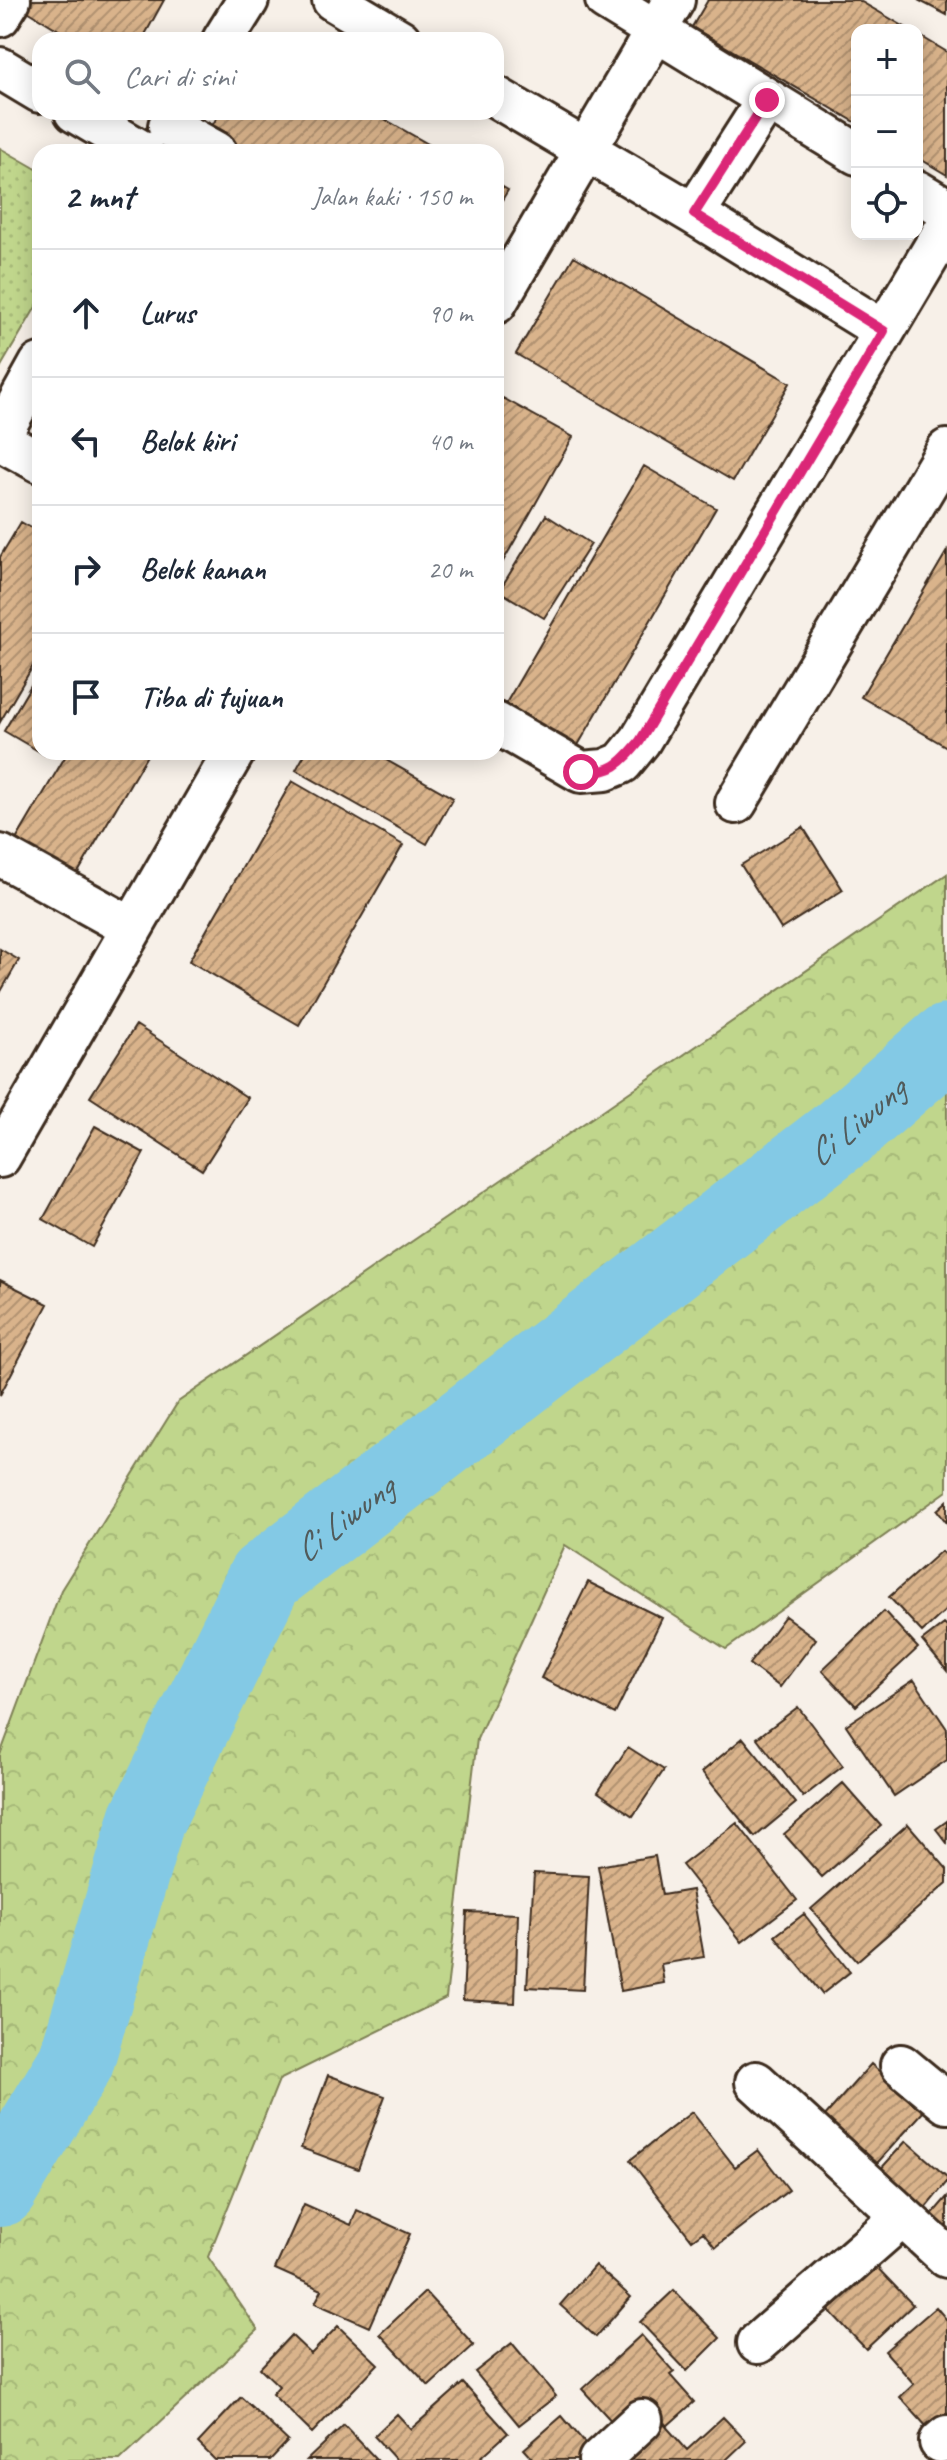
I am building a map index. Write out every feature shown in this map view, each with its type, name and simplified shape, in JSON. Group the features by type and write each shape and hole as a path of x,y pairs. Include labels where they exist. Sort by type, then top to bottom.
{"street":[{"path":"0,16 10,0"},
{"path":"228,32 248,0"},
{"path":"333,0 387,32"},
{"path":"606,0 664,16 767,100 851,150"},
{"path":"504,289 664,16"},
{"path":"0,68 32,87"},
{"path":"694,214 767,100"},
{"path":"504,102 884,331"},
{"path":"105,120 191,144"},
{"path":"923,195 947,209"},
{"path":"504,728 581,772 605,770 622,763 640,741 947,226"},
{"path":"32,379 0,438 32,457"},
{"path":"736,803 947,450"},
{"path":"0,1157 229,760"},
{"path":"0,855 132,928"},
{"path":"901,2065 947,2103"},
{"path":"756,2082 947,2257"},
{"path":"758,2343 902,2217"},
{"path":"599,2460 642,2420"}],"green space":[{"path":"0,148 32,166 32,314 0,368"},
{"path":"947,874 947,1491 726,1649 565,1545 477,1739 446,1998 279,2080 208,2257 258,2330 120,2460 0,2460 0,1755 61,1590 178,1402"}],"building":[{"path":"32,0 164,0 146,32 62,32 26,10"},
{"path":"708,0 858,0 900,24 851,24 851,120 692,27"},
{"path":"918,0 947,0 947,15"},
{"path":"923,38 947,52 947,175 923,161"},
{"path":"215,120 386,120 428,144 216,144 205,138"},
{"path":"574,256 790,383 733,481 516,354"},
{"path":"504,399 573,437 504,560"},
{"path":"644,466 716,508 577,747 505,705"},
{"path":"546,515 591,544 544,618 504,594 504,583"},
{"path":"21,522 32,528 32,668 0,722 0,557"},
{"path":"947,551 947,747 861,697"},
{"path":"32,684 32,747 4,731"},
{"path":"63,760 144,760 76,876 16,840"},
{"path":"302,760 386,760 453,798 427,844 296,770"},
{"path":"292,781 403,845 299,1025 189,961"},
{"path":"803,827 843,890 781,929 741,865"},
{"path":"0,949 19,960 0,993"},
{"path":"136,1025 248,1098 202,1170 90,1097"},
{"path":"95,1126 144,1153 92,1247 43,1219"},
{"path":"0,1280 48,1304 0,1395"},
{"path":"947,1501 947,1523 937,1510"},
{"path":"941,1551 947,1557 947,1609 922,1632 889,1597"},
{"path":"588,1582 662,1618 615,1714 541,1678"},
{"path":"884,1611 918,1648 856,1706 822,1670"},
{"path":"785,1616 816,1639 780,1687 749,1664"},
{"path":"944,1624 947,1627 947,1671 922,1641"},
{"path":"914,1680 947,1729 947,1760 894,1796 846,1725"},
{"path":"798,1707 843,1766 803,1797 757,1738"},
{"path":"743,1738 796,1803 755,1837 702,1772"},
{"path":"628,1747 664,1770 633,1816 598,1792"},
{"path":"843,1783 881,1826 822,1877 784,1834"},
{"path":"947,1821 947,1843 936,1829"},
{"path":"737,1823 797,1900 742,1942 682,1865"},
{"path":"908,1824 947,1869 947,1883 857,1961 811,1909"},
{"path":"655,1856 662,1895 692,1890 704,1957 661,1964 664,1983 621,1991 598,1866"},
{"path":"534,1873 589,1876 583,1990 527,1987"},
{"path":"467,1912 518,1914 515,2003 463,2000"},
{"path":"804,1914 850,1972 822,1994 775,1936"},
{"path":"871,2064 924,2111 869,2172 816,2126"},
{"path":"328,2075 385,2096 358,2169 301,2148"},
{"path":"692,2112 735,2167 758,2150 789,2190 715,2247 703,2232 692,2240 630,2160"},
{"path":"906,2141 947,2177 947,2182 923,2211 878,2172"},
{"path":"947,2197 947,2245 923,2225"},
{"path":"304,2204 351,2225 357,2210 410,2234 369,2327 315,2303 322,2290 275,2269"},
{"path":"870,2260 913,2305 866,2349 823,2304"},
{"path":"595,2265 631,2297 596,2337 560,2305"},
{"path":"674,2290 720,2338 687,2371 640,2322"},
{"path":"425,2292 474,2345 429,2386 380,2334"},
{"path":"936,2307 947,2320 947,2425 935,2436 900,2397 914,2384 885,2351"},
{"path":"338,2326 378,2364 312,2433 272,2394 279,2386 260,2368 291,2335 311,2354"},
{"path":"641,2335 674,2372 670,2375 694,2402 667,2426 644,2399 615,2425 582,2389"},
{"path":"512,2343 556,2396 519,2425 475,2372"},
{"path":"463,2383 508,2433 478,2460 396,2460 374,2436 397,2414 411,2429"},
{"path":"241,2397 288,2441 270,2460 215,2460 198,2443"},
{"path":"562,2416 596,2456 590,2460 534,2460 524,2449"},
{"path":"723,2417 746,2441 726,2460 621,2460 662,2422 687,2450"},
{"path":"344,2425 377,2460 307,2460"}],"waterway":[{"name":"Ci Liwung","path":"0,2189 76,2062 147,1819 265,1578 845,1131 947,1042"}],"route":[{"path":"581,772 592,773 622,763 640,741 884,331 694,214 767,100"}]}
